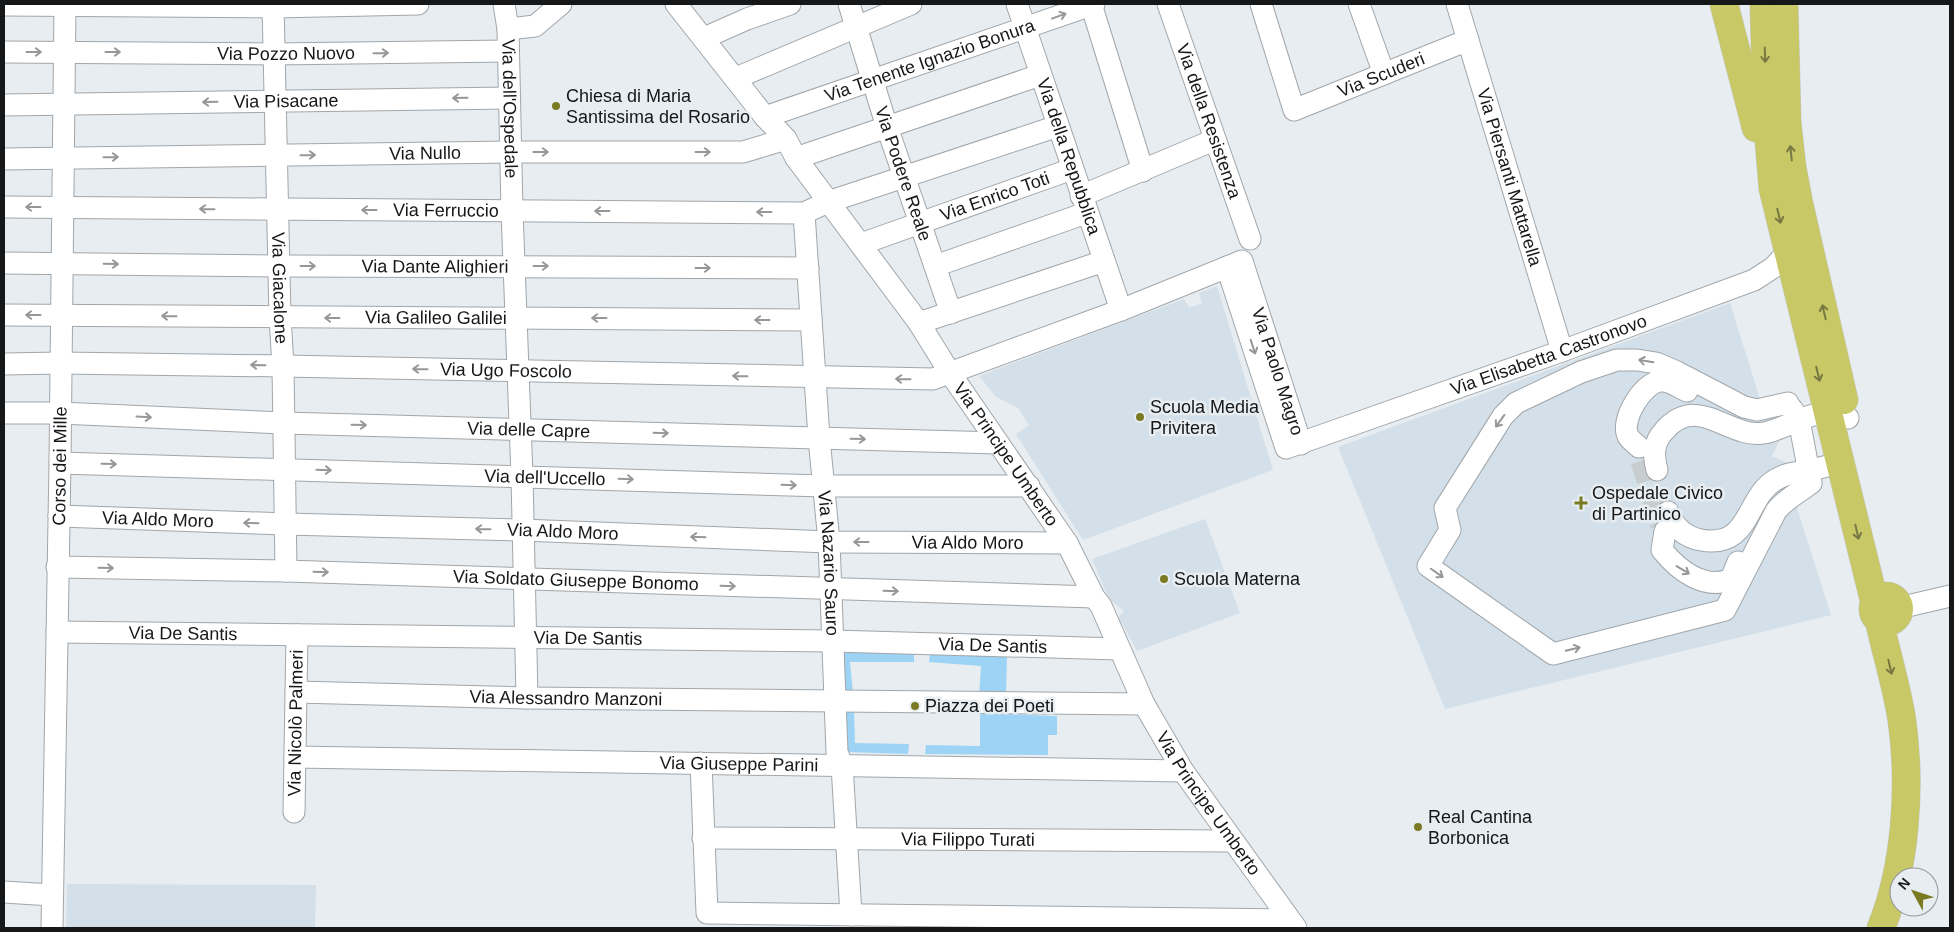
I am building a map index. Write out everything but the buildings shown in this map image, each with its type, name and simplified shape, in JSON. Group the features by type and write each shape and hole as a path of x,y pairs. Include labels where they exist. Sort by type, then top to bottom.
{"main road":[{"path":"1724,4 1788,251 1838,415 1888,610 1902,719 1906,805 1899,865 1881,928"},
{"path":"1768,7 1768,117 1773,189"},
{"path":"1768,7 1787,122 1792,167 1838,415 1841,462 1888,610 1918,714 1923,757 1924,801 1916,867"}],"street":[{"path":"4,5 418,4"},
{"name":"Via dell'Ospedale","path":"504,4 508,29 527,698"},
{"path":"508,29 535,26 561,4"},
{"name":"Via Principe Umberto","path":"676,4 736,78 764,117 791,148 828,202 920,323 950,373 1067,543 1094,597 1101,606 1144,704 1183,771 1292,924"},
{"path":"704,38 747,19 790,4"},
{"name":"Via Podere Reale","path":"849,4 887,127 951,313"},
{"path":"736,78 911,4"},
{"name":"Via della Repubblica","path":"1017,4 1121,310"},
{"path":"1092,4 1143,171"},
{"name":"Via Tenente Ignazio Bonura","path":"764,117 1092,4"},
{"name":"Via della Resistenza","path":"1168,4 1250,239"},
{"name":"Via Scuderi","path":"1260,4 1294,110 1468,40"},
{"path":"1359,4 1384,74"},
{"name":"Via Piersanti Mattarella","path":"1457,4 1562,351"},
{"name":"Corso dei Mille","path":"52,928 65,5"},
{"name":"Via Giacalone","path":"273,5 280,317 283,366 286,571"},
{"name":"Via Pozzo Nuovo","path":"4,52 274,54 508,52"},
{"name":"Via Nullo","path":"4,159 511,152 743,152 791,148 887,127 1040,75"},
{"name":"Via Pisacane","path":"4,105 509,98"},
{"name":"Via Ferruccio","path":"4,207 804,212 828,202 1058,126"},
{"path":"935,266 1084,204 1143,171 1214,140"},
{"name":"Via Enrico Toti","path":"861,244 1072,169"},
{"name":"Via Nazario Sauro","path":"804,212 814,377 829,542 837,702 837,752 842,765 851,915"},
{"name":"Via Elisabetta Castronovo","path":"1300,444 1562,351 1754,280 1774,267 1788,251"},
{"path":"920,323 1104,261"},
{"name":"Via Dante Alighieri","path":"4,263 808,268"},
{"name":"Via Paolo Magro","path":"950,373 1121,310 1235,264 1286,448 1300,444"},
{"name":"Via Galileo Galilei","path":"4,315 811,320"},
{"path":"1810,481 1800,492 1783,503 1776,511 1725,610 1552,654 1428,566 1450,530 1445,508 1503,416 1516,403 1573,376 1617,360 1637,360 1656,363 1677,372 1744,407 1757,410 1791,407 1838,415"},
{"name":"Via Ugo Foscolo","path":"4,364 283,366 933,379 950,373"},
{"path":"1646,460 1628,437 1626,426 1637,397 1653,382 1664,380 1742,417 1755,419 1774,417 1791,407"},
{"path":"1646,460 1651,424 1660,415 1682,403 1696,401 1709,403"},
{"path":"1646,460 1654,458 1657,440 1669,426 1686,417 1706,416 1752,433 1763,433 1778,429 1791,407"},
{"path":"1791,407 1810,481"},
{"name":"Via delle Capre","path":"4,413 60,413 283,423 998,443"},
{"path":"1665,523 1662,550 1673,564 1699,580 1721,583 1731,579 1750,535 1758,525 1766,506 1775,494 1810,481 1841,462"},
{"name":"Via dell'Uccello","path":"60,463 824,486 1029,486"},
{"path":"1665,523 1674,524 1688,536 1706,541 1725,538 1734,534 1745,524 1756,501 1768,486 1792,472 1810,481"},
{"name":"Via Aldo Moro","path":"59,516 522,530 829,542 1067,543"},
{"path":"1665,523 1682,546 1704,552 1728,549 1750,535"},
{"name":"Via Soldato Giuseppe Bonomo","path":"57,567 286,571 1094,597"},
{"path":"1888,610 1950,596"},
{"name":"Via De Santis","path":"57,632 833,641 1119,649"},
{"name":"Via Nicolò Palmeri","path":"294,812 297,635"},
{"name":"Via Alessandro Manzoni","path":"296,692 527,698 837,702"},
{"path":"837,702 975,701 1144,704"},
{"name":"Via Giuseppe Parini","path":"295,757 1183,771"},
{"path":"701,763 706,913 851,915 960,922 1292,924"},
{"name":"Via Filippo Turati","path":"704,838 1232,840"},
{"path":"4,892 52,895"}],"shaded area":[{"name":"Scuola Media Privitera","path":"1217,286 1273,470 1083,540 1016,434 1029,425 1018,408 996,397 979,376 1184,299 1189,308 1202,303 1199,293"},
{"name":"Ospedale Civico di Partinico","path":"1730,303 1762,405 1773,412 1781,438 1772,456 1789,464 1803,498 1797,508 1831,615 1445,709 1338,447"},
{"name":"Scuola Materna","path":"1205,519 1240,613 1137,651 1122,623 1117,619 1124,611 1109,599 1092,559"},
{"path":"839,651 914,652 914,662 850,662 853,693 842,693"},
{"path":"930,653 1007,656 1006,695 979,696 981,666 929,662"},
{"path":"843,711 854,711 855,743 909,744 908,754 846,752"},
{"path":"980,713 1057,716 1057,735 1048,735 1048,755 925,754 926,745 980,746"},
{"path":"67,884 316,885 315,928 66,928"}],"tunnel":[{"path":"1641,461 1661,525"}],"place":[{"name":"Chiesa di Maria Santissima del Rosario","path":"556,106"},
{"name":"Scuola Media Privitera","path":"1140,417"},
{"name":"Ospedale Civico di Partinico","path":"1581,503"},
{"name":"Scuola Materna","path":"1164,579"},
{"name":"Piazza dei Poeti","path":"915,706"},
{"name":"Real Cantina Borbonica","path":"1418,827"}]}
